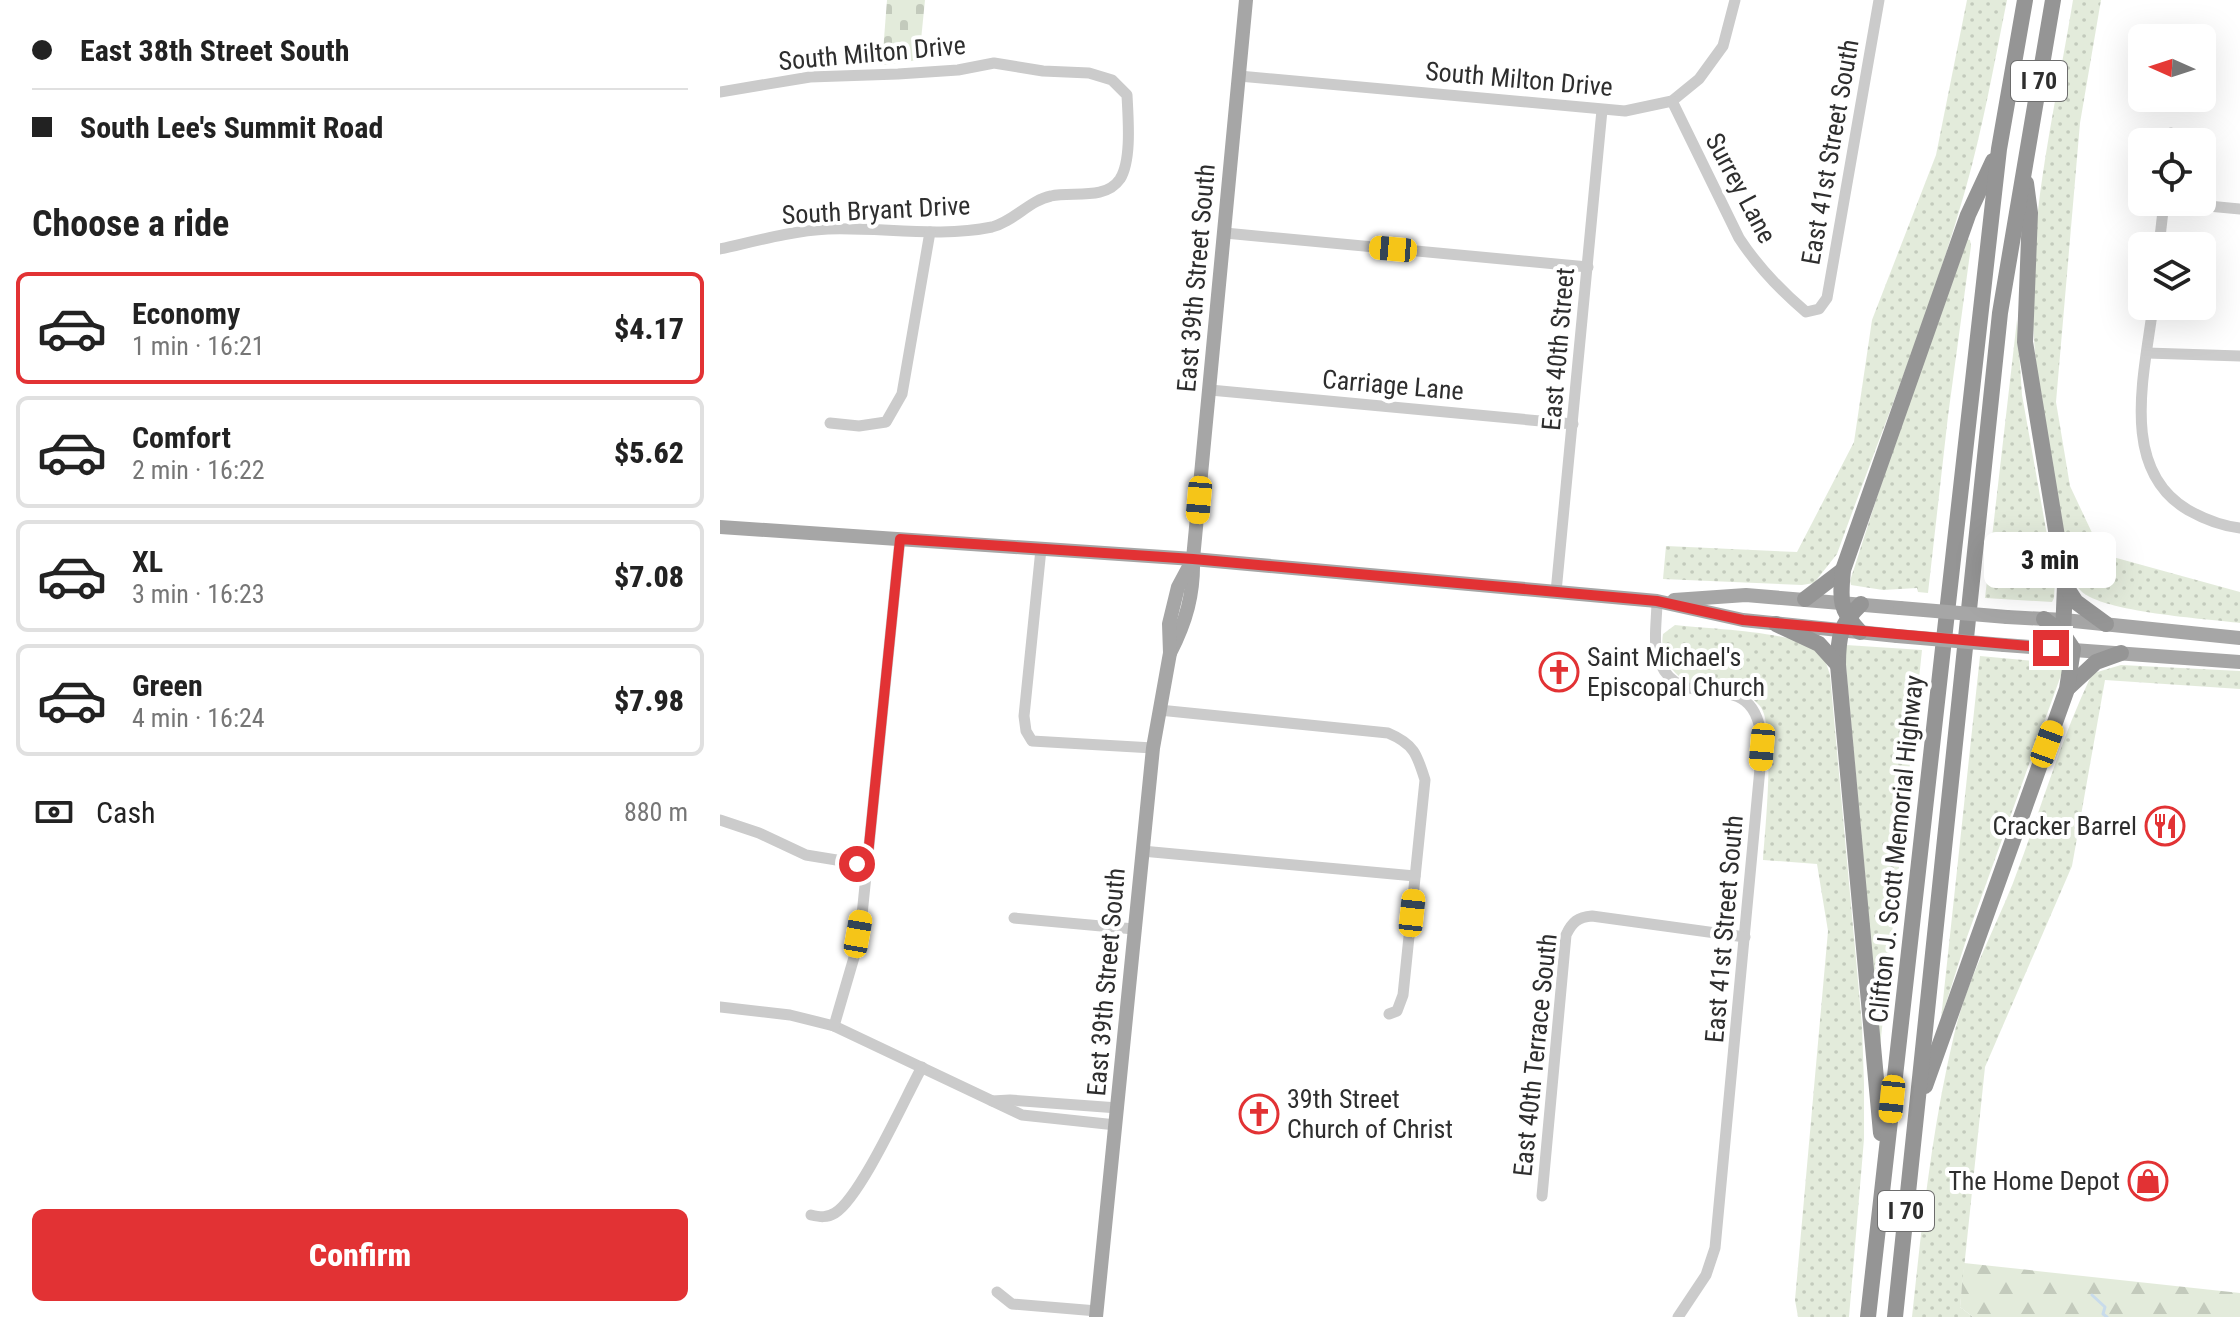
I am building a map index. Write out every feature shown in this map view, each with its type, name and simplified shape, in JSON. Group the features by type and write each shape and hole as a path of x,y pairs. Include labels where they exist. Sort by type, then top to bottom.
{"highway":[{"name":"I 70","path":"1999,149 2025,0"},
{"name":"I 70","path":"2024,161 2053,0"},
{"path":"1885,1162 1872,1059 1854,817 1838,665 1843,617 1843,570 1968,215 1999,149"},
{"name":"Clifton J. Scott Memorial Highway","path":"1868,1317 1999,149"},
{"path":"1917,1106 2067,689 2073,649 2064,627 2065,585 2025,342 2030,213 2024,161"},
{"name":"Clifton J. Scott Memorial Highway","path":"1895,1317 2000,313 2024,161"},
{"path":"1805,599 1843,570"},
{"path":"2065,585 2076,602 2106,624"},
{"path":"1843,617 1861,604"},
{"path":"1843,617 1860,632"},
{"path":"2044,619 2064,627"},
{"path":"1776,624 1819,644 1838,665"},
{"path":"2051,648 2064,627"},
{"path":"2067,689 2096,662 2121,653"}],"main road":[{"name":"East 39th Street South","path":"1097,1314 1153,748 1170,653 1183,628 1194,587 1193,559 1246,0"},
{"path":"720,527 1193,559 1657,601 1776,624 1843,617"},
{"path":"1657,601 1746,595 1805,599 1843,617"},
{"path":"1861,604 2044,619"},
{"path":"2064,627 2106,624 2240,638"},
{"path":"1860,632 2240,662"}],"street":[{"name":"South Milton Drive","path":"1239,76 1625,111 1672,101 1699,79 1723,46 1735,0"},
{"name":"East 41st Street South","path":"1819,309 1827,298 1879,0"},
{"name":"South Milton Drive","path":"720,92 810,77 958,70 994,63 1043,71 1089,73 1112,80 1127,95 1129,122 1126,160 1119,180"},
{"name":"Surrey Lane","path":"1672,101 1750,255 1775,285 1806,312 1819,309"},
{"name":"East 40th Street","path":"1556,592 1602,110"},
{"name":"South Bryant Drive","path":"720,249 789,233 827,229 930,232 995,226 1046,197 1107,190 1119,180"},
{"path":"2216,207 2240,209"},
{"path":"830,423 859,426 886,422 902,394 930,232"},
{"path":"1225,233 1588,267"},
{"path":"2151,320 2142,418 2143,449 2152,475 2182,506 2203,518 2240,528"},
{"path":"2147,353 2240,356"},
{"name":"Carriage Lane","path":"1210,390 1573,424"},
{"path":"834,1026 855,954 900,539"},
{"path":"1041,549 1024,716 1026,731 1032,741 1153,748"},
{"name":"East 41st Street South","path":"1657,601 1656,649 1667,674 1688,688 1739,696 1754,707 1762,727 1715,1248 1706,1275 1678,1317"},
{"path":"1159,710 1388,733 1407,741 1419,758 1425,780 1403,995 1397,1011 1389,1014"},
{"path":"720,820 759,833 806,855 867,865"},
{"path":"1142,851 1415,876"},
{"name":"East 40th Terrace South","path":"1542,1196 1566,935 1571,924 1583,916 1592,916 1745,937"},
{"path":"1014,918 1134,929"},
{"path":"720,1007 790,1015 834,1026 1022,1115 1116,1125"},
{"path":"811,1215 831,1215 839,1210 861,1182 922,1067"},
{"path":"992,1101 1118,1108"},
{"path":"997,1292 1012,1304 1097,1314"}],"green space":[{"path":"887,0 925,0 919,60 882,65"},
{"path":"1967,0 2007,0 1977,144 1936,283 1837,554 1814,583 1802,585 1663,579 1666,546 1797,552 1854,442 1872,320 1936,155"},
{"path":"2073,0 2101,0 2080,123 2056,402 2070,486 2102,554 2240,592 2240,623 2132,609 2093,598 2076,584 2068,562 2039,392 2034,347 2033,284 2039,203"},
{"path":"1967,239 1971,246 1928,593 1918,592 1917,588 1883,590 1851,585 1897,435"},
{"path":"2017,320 2022,395 2055,580 2052,602 1985,598"},
{"path":"1675,625 1769,635 1804,643 1821,654 1830,675 1862,1025 1864,1084 1864,1139 1849,1317 1798,1317 1795,1300 1828,931 1817,864 1763,860 1769,756 1765,717 1760,706 1749,696 1725,688 1699,685 1677,675 1667,660 1662,642 1663,634"},
{"path":"1846,645 1922,650 1880,1047 1845,655"},
{"path":"1980,656 2065,664 1967,937 1941,1019"},
{"path":"2121,665 2240,671 2240,689 2105,680 2072,866 1985,1067 1960,1307 1973,1317 1912,1317 1934,1140 1959,1015 2013,883 2090,678 2094,673"},
{"path":"1964,1263 2240,1293 2240,1317 1973,1317 1960,1307"}],"waterway":[{"path":"2092,1295 2105,1307 2103,1314 2107,1317"}],"place":[{"name":"Saint Michael's Episcopal Church","path":"1559,672"},
{"name":"Cracker Barrel","path":"2165,826"},
{"name":"39th Street Church of Christ","path":"1259,1114"},
{"name":"The Home Depot","path":"2148,1181"}],"route":[{"path":"857,864 867,865 900,539 1193,559 1657,601 1743,620 2051,648"}]}
